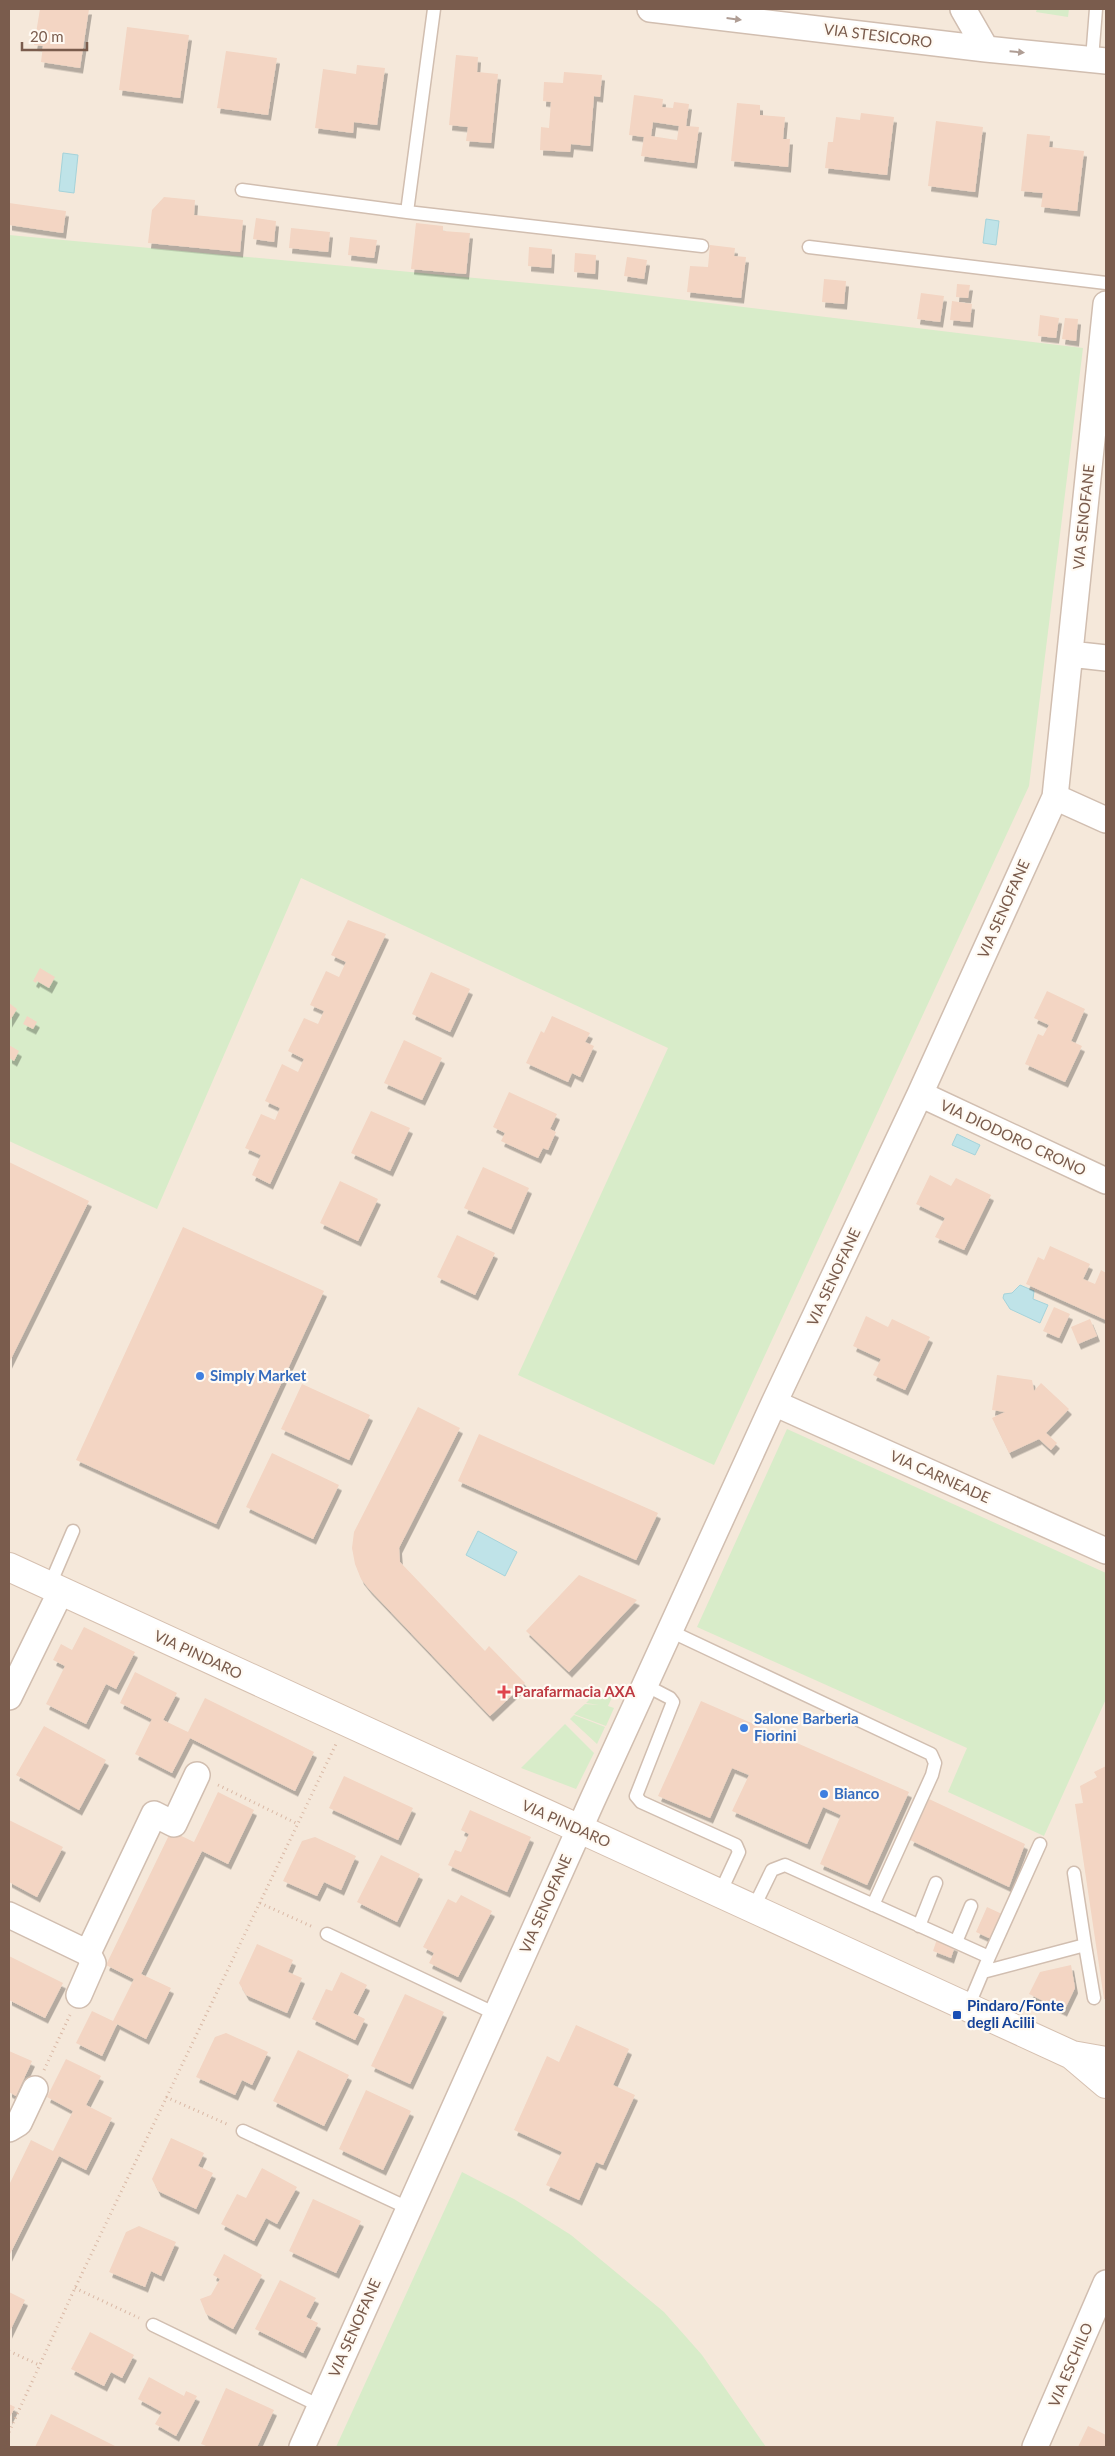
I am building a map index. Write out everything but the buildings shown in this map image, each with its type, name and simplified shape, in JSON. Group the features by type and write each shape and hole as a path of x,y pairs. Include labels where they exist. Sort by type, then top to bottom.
{"street":[{"name":"VIA STESICORO","path":"650,9 986,49 1099,60"},
{"path":"963,9 986,49"},
{"name":"VIA SENOFANE","path":"302,2447 645,1685 774,1403 920,1094 1055,797 1106,304"},
{"path":"1070,654 1106,658"},
{"path":"1055,797 1106,820"},
{"name":"VIA DIODORO CRONO","path":"920,1094 1106,1181"},
{"name":"VIA CARNEADE","path":"774,1403 1106,1551"},
{"name":"VIA PINDARO","path":"9,1567 55,1590 1072,2055"},
{"path":"9,1698 55,1590"},
{"path":"88,1953 154,1814 174,1824 197,1775"},
{"path":"9,1916 88,1953 93,1964 79,1995"},
{"path":"1072,2055 1106,2061"},
{"path":"1072,2055 1106,2084"},
{"path":"9,2128 19,2123 35,2089"},
{"name":"VIA ESCHILO","path":"1036,2447 1106,2283"}],"lane":[{"path":"407,212 434,9"},
{"path":"1096,9 1099,60"},
{"path":"242,190 407,212 702,246"},
{"path":"809,247 1106,283"},
{"path":"55,1590 74,1531"},
{"path":"670,1631 931,1754 935,1763 932,1775 872,1905"},
{"path":"645,1685 670,1698 672,1702 636,1796 638,1800 736,1845 739,1852 720,1893"},
{"path":"968,2007 1040,1844"},
{"path":"754,1909 772,1870 785,1865 989,1957"},
{"path":"1074,1873 1094,1998"},
{"path":"919,1926 936,1883"},
{"path":"956,1942 971,1906"},
{"path":"327,1934 496,2014"},
{"path":"983,1972 1085,1945"},
{"path":"243,2131 408,2208"},
{"path":"153,2325 320,2406"}],"path":[{"path":"9,2432 75,2288 346,1723"},
{"path":"197,1775 298,1824"},
{"path":"260,1903 327,1934"},
{"path":"35,2089 79,1995"},
{"path":"166,2097 243,2131"},
{"path":"75,2288 153,2325"},
{"path":"9,2351 39,2365"}],"shaded area":[{"path":"9,9 1106,9 1106,2447 9,2447"}],"green space":[{"path":"1037,9 1069,9 1068,17 1036,12"},
{"path":"9,235 595,289 1083,348 1029,786 714,1465 518,1375 668,1048 301,878 157,1209 9,1141"},
{"path":"787,1429 1106,1573 1106,1699 1044,1836 948,1792 967,1748 697,1627"},
{"path":"599,1690 615,1691 608,1706 614,1708 606,1726 574,1714 585,1704 599,1705 586,1703"},
{"path":"574,1715 605,1727 597,1744 570,1719"},
{"path":"565,1724 594,1753 576,1789 521,1768"},
{"path":"462,2172 514,2199 571,2235 664,2312 702,2355 766,2447 336,2447"}],"water":[{"path":"63,153 78,155 74,193 59,191"},
{"path":"986,219 999,221 996,245 983,243"},
{"path":"957,1134 980,1145 975,1155 952,1145"},
{"path":"1020,1285 1034,1291 1033,1299 1048,1305 1040,1323 1010,1309 1003,1298 1004,1294 1012,1293"},
{"path":"478,1531 517,1552 505,1576 466,1555"}],"place":[{"name":"Simply Market","path":"200,1376"},
{"name":"Parafarmacia AXA","path":"504,1692"},
{"name":"Salone Barberia Fiorini","path":"744,1728"},
{"name":"Bianco","path":"824,1794"},
{"name":"Pindaro/Fonte degli Acilii","path":"957,2015"}]}
